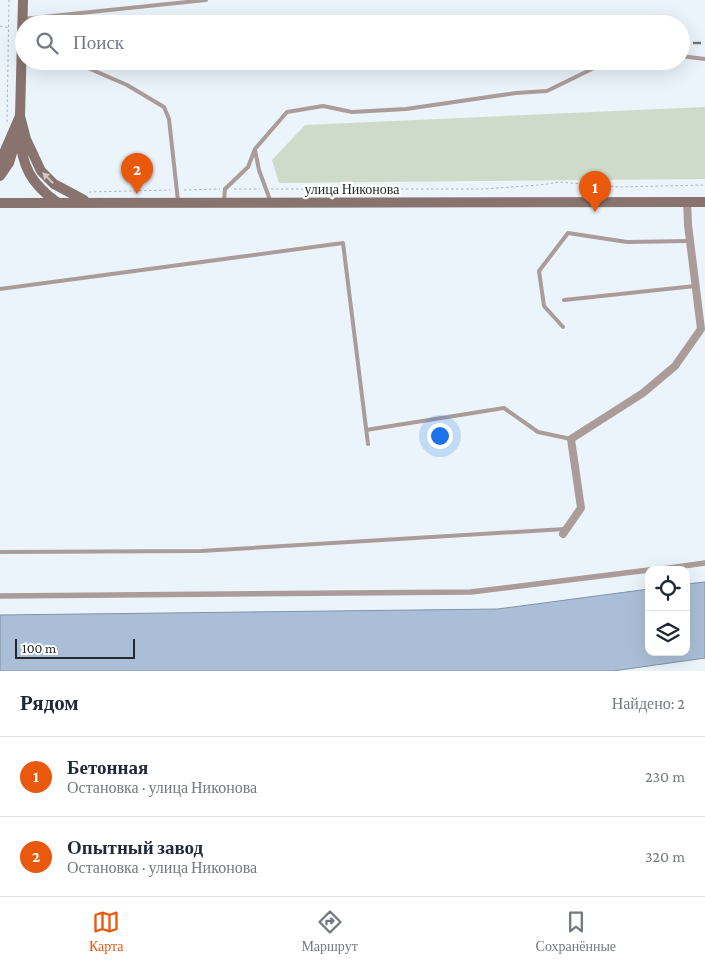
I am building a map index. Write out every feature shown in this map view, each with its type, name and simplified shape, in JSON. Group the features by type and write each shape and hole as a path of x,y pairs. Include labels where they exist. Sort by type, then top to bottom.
{"main road":[{"path":"23,0 23,15"},
{"path":"22,70 20,116 21,145 25,164 41,191 58,203"},
{"path":"0,162 20,116"},
{"path":"0,176 15,146 20,116"},
{"path":"20,116 32,156 41,172 54,184 90,203"},
{"name":"улица Никонова","path":"0,203 705,202"}],"street":[{"path":"564,532 581,508 571,439 643,393 675,366 703,326 695,286 687,202"},
{"path":"683,566 705,563"},
{"path":"0,596 471,592 645,570"}],"lane":[{"path":"62,15 206,0"},
{"path":"690,57 705,59"},
{"path":"93,70 127,85 164,107 169,119 178,203"},
{"path":"224,203 225,189 248,167 255,149 287,112 322,106 352,112 406,109 516,93 547,91 590,70"},
{"path":"255,149 270,202"},
{"path":"563,327 544,306 539,271 568,233 627,242 690,241"},
{"path":"0,290 343,243 368,444"},
{"path":"564,300 695,286"},
{"path":"366,430 504,408 538,432 571,439"},
{"path":"0,552 201,551 564,532"}],"path":[{"path":"7,122 9,0"},
{"path":"0,26 9,28"},
{"path":"84,192 225,189 483,189 559,182 620,187 705,185"}],"green space":[{"path":"705,107 705,179 279,183 272,160 305,125"}],"water":[{"path":"705,582 705,658 613,671 0,671 0,615 498,609 645,590 645,656 690,656 690,584"}],"railway":[{"path":"690,43 705,43"}],"place":[{"name":"Опытный завод","path":"137,194"},
{"name":"Бетонная","path":"595,212"}]}
